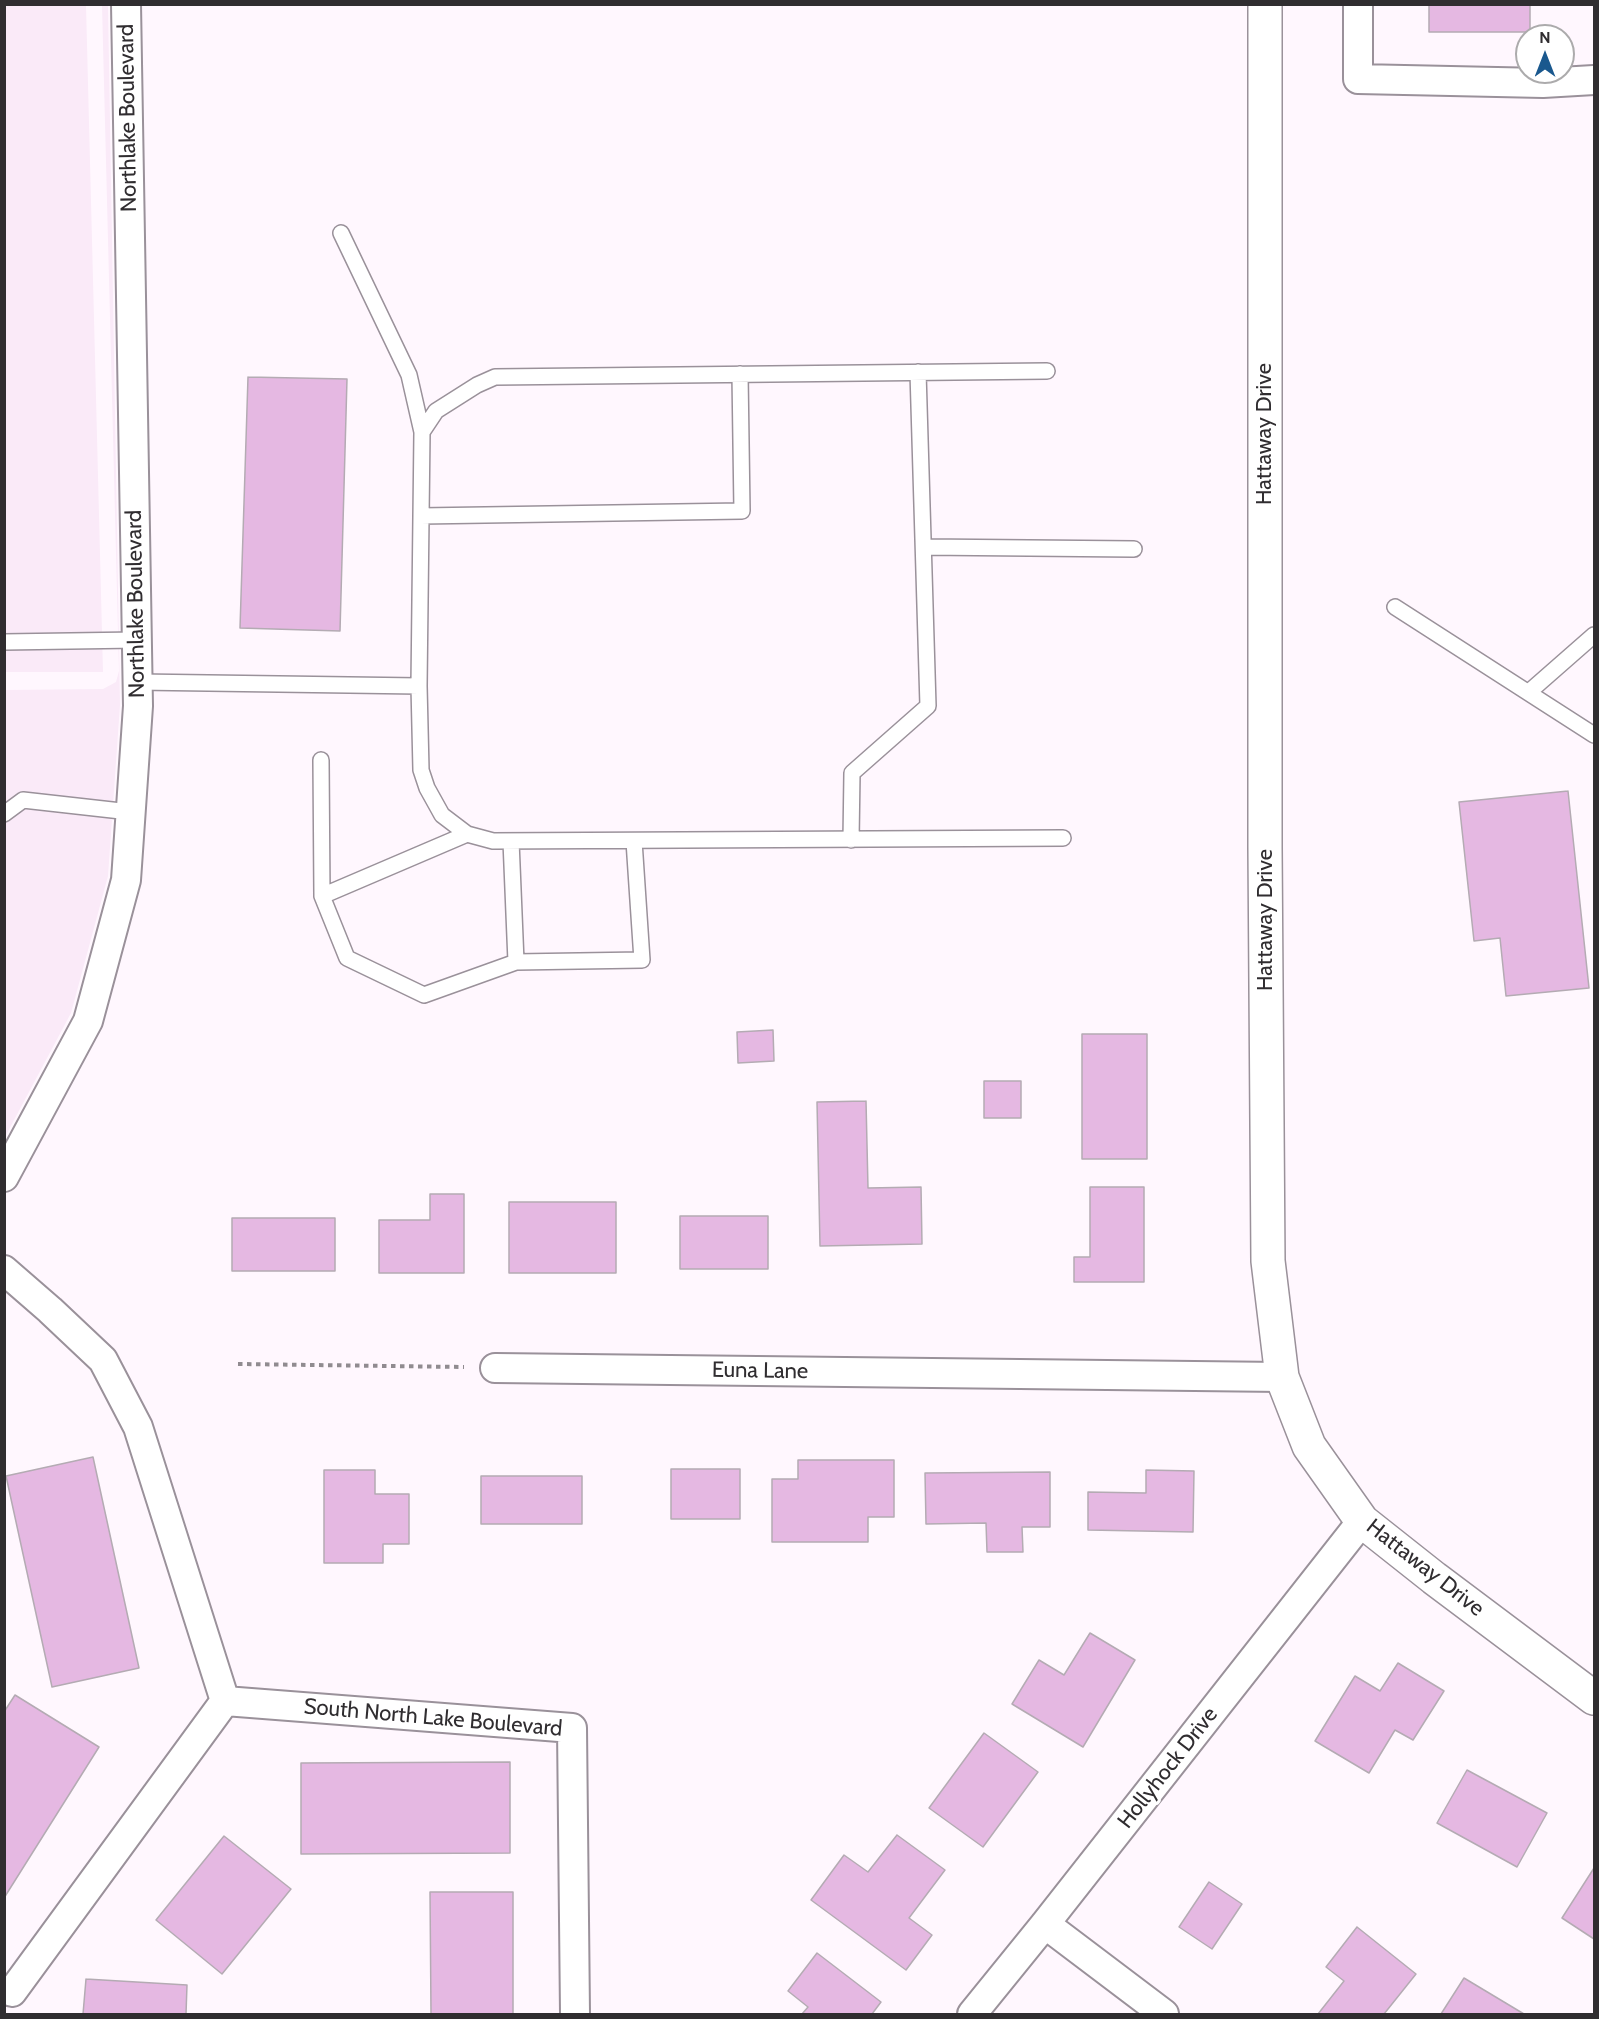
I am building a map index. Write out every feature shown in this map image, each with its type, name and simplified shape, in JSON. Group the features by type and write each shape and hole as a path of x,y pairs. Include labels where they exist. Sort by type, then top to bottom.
{"street":[{"name":"Northlake Boulevard","path":"4,1177 88,1021 126,880 138,682 126,4"},
{"name":"Hattaway Drive","path":"1264,4 1268,1261 1282,1377 1309,1446 1362,1521 1594,1698"},
{"path":"1358,4 1358,79 1544,83 1594,80"},
{"path":"4,1270 103,1360 138,1427 225,1701 10,2000"},
{"name":"Euna Lane","path":"495,1368 1282,1377"},
{"name":"Hollyhock Drive","path":"972,2014 1362,1521"},
{"name":"South North Lake Boulevard","path":"225,1701 572,1728 575,2014"},
{"path":"1045,1924 1164,2014"}],"lane":[{"path":"341,233 410,375 422,432 419,686 421,770 427,788 442,815 467,834 493,841 1063,838"},
{"path":"422,432 436,411 477,385 495,377 1047,371"},
{"path":"851,840 852,773 928,706 918,372"},
{"path":"421,516 742,511 740,374"},
{"path":"924,547 1134,549"},
{"path":"1395,607 1594,735"},
{"path":"1528,692 1594,634"},
{"path":"4,642 137,640"},
{"path":"138,682 419,686"},
{"path":"321,760 322,896 347,958 424,995 516,962 642,960 634,841"},
{"path":"4,814 23,800 130,812"},
{"path":"322,896 467,834"},
{"path":"511,841 516,962"}],"path":[{"path":"238,1364 495,1368"}],"shaded area":[{"path":"4,5 86,5 103,672 5,672"},
{"path":"102,5 108,5 120,705 108,876 71,1013 5,1137 5,690 103,689 116,682 119,671"}],"building":[{"path":"1429,4 1530,4 1530,24 1515,24 1515,32 1429,32"},
{"path":"248,377 347,379 340,631 240,628"},
{"path":"1568,791 1589,988 1506,996 1500,938 1474,941 1459,802"},
{"path":"773,1030 774,1061 738,1063 737,1032"},
{"path":"1082,1034 1147,1034 1147,1159 1082,1159"},
{"path":"984,1081 1021,1081 1021,1118 984,1118"},
{"path":"866,1101 868,1188 921,1187 922,1244 820,1246 817,1102"},
{"path":"1090,1187 1144,1187 1144,1282 1074,1282 1074,1257 1090,1257"},
{"path":"430,1194 464,1194 464,1273 379,1273 379,1220 430,1220"},
{"path":"509,1202 616,1202 616,1273 509,1273"},
{"path":"680,1216 768,1216 768,1269 680,1269"},
{"path":"232,1218 335,1218 335,1271 232,1271"},
{"path":"93,1457 139,1668 52,1687 6,1476"},
{"path":"798,1460 894,1460 894,1517 868,1517 868,1542 772,1542 772,1479 798,1479"},
{"path":"671,1469 740,1469 740,1519 671,1519"},
{"path":"324,1470 375,1470 375,1494 409,1494 409,1544 383,1544 383,1563 324,1563"},
{"path":"1146,1470 1194,1471 1193,1532 1088,1530 1088,1492 1146,1493"},
{"path":"1050,1472 1050,1527 1022,1527 1023,1552 987,1552 986,1523 926,1524 925,1473"},
{"path":"481,1476 582,1476 582,1524 481,1524"},
{"path":"1090,1633 1135,1660 1083,1747 1012,1704 1039,1660 1064,1675"},
{"path":"1398,1663 1444,1691 1413,1740 1395,1730 1369,1773 1315,1741 1355,1676 1380,1691"},
{"path":"15,1695 99,1747 4,1898 4,1712"},
{"path":"984,1733 1038,1772 983,1847 929,1808"},
{"path":"510,1762 510,1853 301,1854 301,1763"},
{"path":"1467,1770 1547,1813 1517,1867 1437,1823"},
{"path":"897,1835 945,1870 909,1918 932,1935 906,1970 811,1900 844,1855 868,1872"},
{"path":"224,1836 291,1889 222,1974 156,1920"},
{"path":"1594,1868 1594,1939 1562,1918"},
{"path":"1209,1882 1242,1904 1212,1949 1179,1927"},
{"path":"430,1892 513,1892 513,2014 431,2014"},
{"path":"1357,1927 1416,1974 1384,2014 1318,2014 1344,1981 1326,1967"},
{"path":"817,1953 881,2002 872,2014 802,2014 808,2007 788,1991"},
{"path":"1464,1978 1524,2014 1441,2014"},
{"path":"86,1979 187,1985 186,2014 83,2014"}]}
